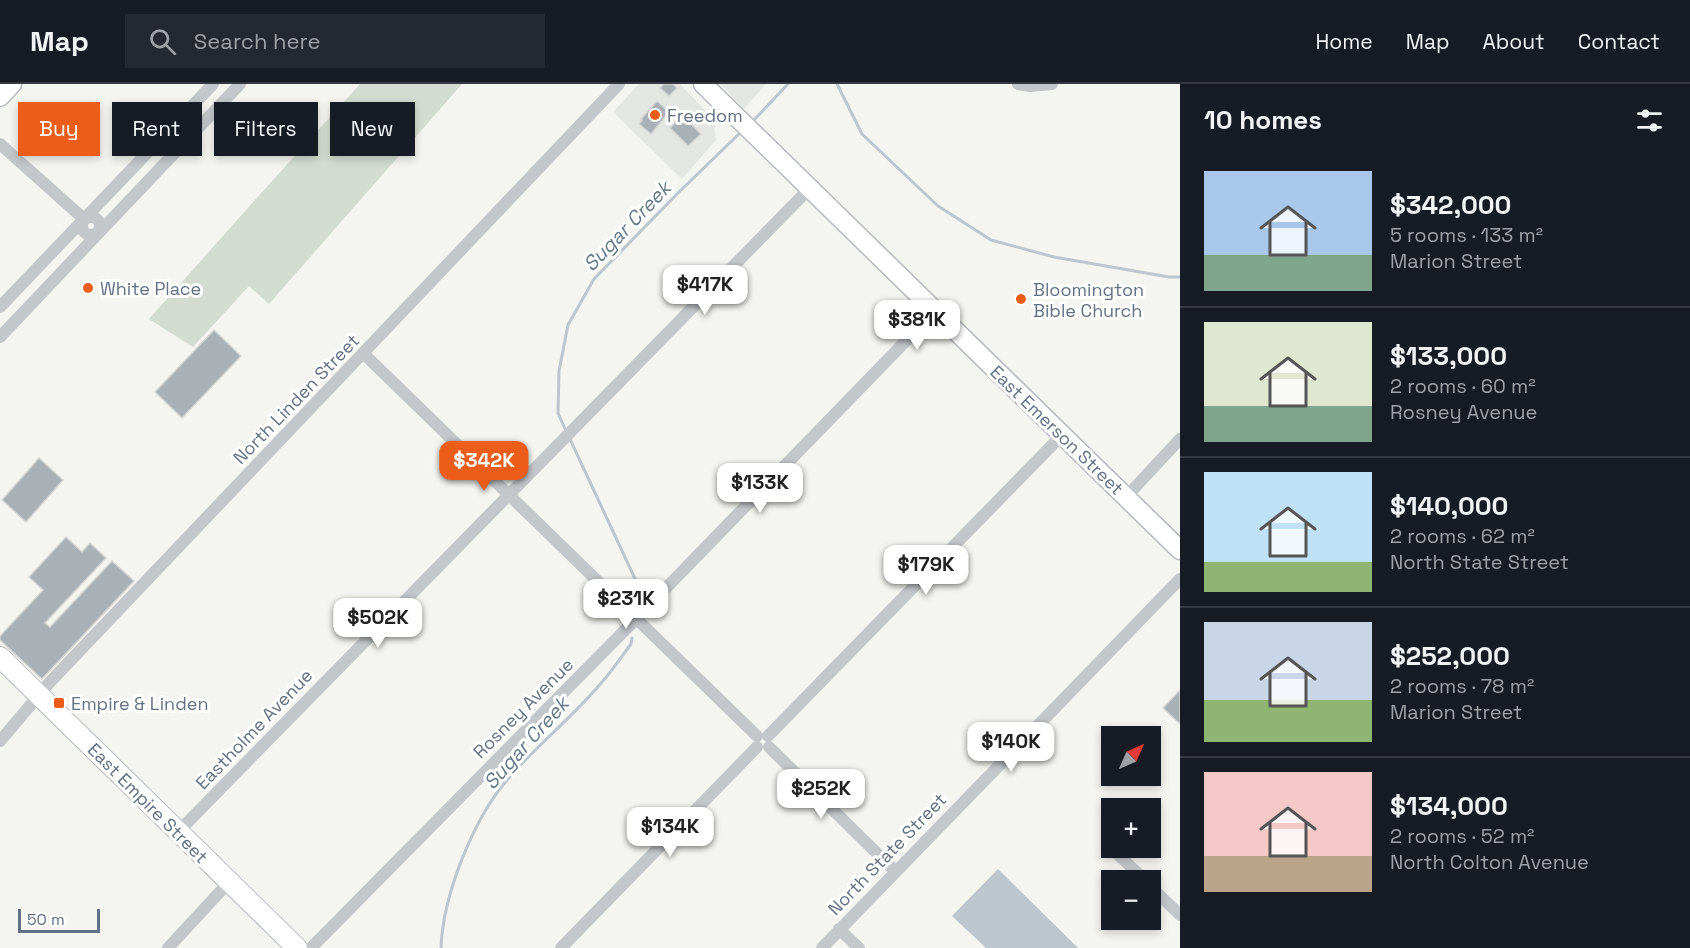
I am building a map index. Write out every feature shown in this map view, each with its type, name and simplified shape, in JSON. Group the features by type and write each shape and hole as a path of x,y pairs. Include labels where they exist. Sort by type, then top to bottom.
{"main road":[{"path":"0,97 12,84"},
{"name":"East Emerson Street","path":"703,84 1180,550"},
{"name":"East Empire Street","path":"0,657 297,948"}],"street":[{"path":"0,307 213,84"},
{"path":"0,337 240,84"},
{"name":"North Linden Street","path":"0,741 50,682 619,84"},
{"path":"1024,85 1052,84"},
{"path":"0,144 84,219"},
{"name":"Eastholme Avenue","path":"178,832 808,189"},
{"path":"84,219 81,225 82,231 88,235 97,234"},
{"name":"Rosney Avenue","path":"311,948 636,619 935,311"},
{"path":"364,354 895,871"},
{"path":"561,948 1062,434"},
{"path":"1126,497 1180,439"},
{"name":"North State Street","path":"822,948 1180,579"},
{"path":"1121,858 1134,870"},
{"path":"168,948 229,882"},
{"path":"1161,897 1180,915"},
{"path":"839,929 859,948"}],"shaded area":[{"path":"360,84 462,84 415,138 415,102 344,102"},
{"path":"639,84 680,84 714,120 716,140 682,179 613,112"},
{"path":"721,84 766,84 744,109"},
{"path":"330,117 330,156 399,156 269,304 249,286 193,347 149,319 295,156 318,156 318,130"},
{"path":"998,869 1078,948 986,948 952,916"}],"building":[{"name":"Freedom","path":"664,84 673,84 677,88 669,96 660,88"},
{"name":"Freedom","path":"657,101 669,112 651,134 639,124"},
{"path":"682,115 701,134 688,146 670,128"},
{"path":"214,330 241,356 182,418 155,392"},
{"path":"39,458 63,480 26,522 2,500"},
{"path":"66,537 82,552 90,543 106,558 45,623 50,627 112,561 134,581 42,679 0,640 0,636 43,590 29,577"},
{"path":"1180,690 1180,724 1163,708"}],"waterway":[{"name":"Sugar Creek","path":"752,122 788,84"},
{"name":"Sugar Creek","path":"837,84 862,134 938,206 991,240 1054,257 1180,277"},
{"name":"Sugar Creek","path":"566,431 558,413 559,371 568,325 594,279 743,130"},
{"name":"Sugar Creek","path":"569,437 637,583 637,588"},
{"name":"Sugar Creek","path":"441,948 447,905 462,859 494,797 517,768 604,680 631,644 632,638"}],"place":[{"name":"Freedom","path":"655,115"},
{"name":"White Place","path":"88,288"},
{"name":"Bloomington Bible Church","path":"1021,299"},
{"name":"Empire & Linden","path":"59,703"}]}
